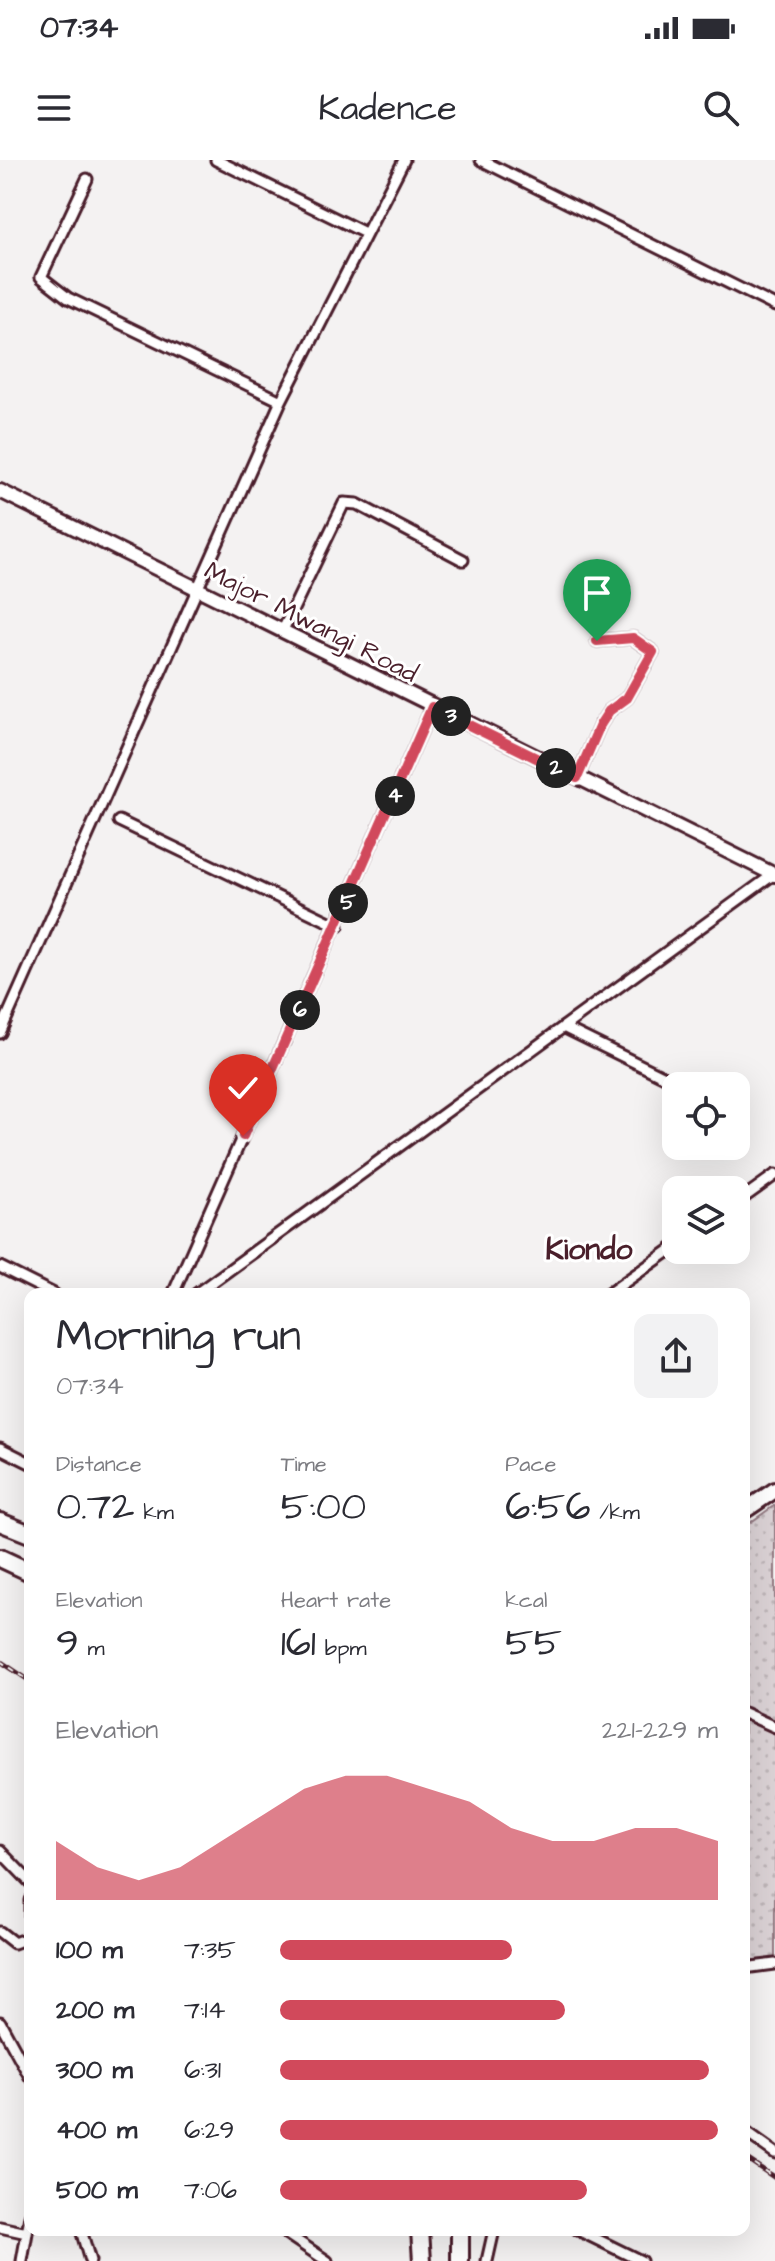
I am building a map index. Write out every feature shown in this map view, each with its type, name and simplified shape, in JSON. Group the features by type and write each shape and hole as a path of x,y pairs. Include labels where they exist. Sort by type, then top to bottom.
{"highway":[{"path":"0,1522 24,1532"},
{"path":"0,1558 24,1569"},
{"path":"420,2236 422,2261"},
{"path":"460,2236 460,2261"}],"main road":[{"path":"750,1507 775,1490"}],"street":[{"path":"216,160 365,233"},
{"path":"0,1033 195,588 281,401 404,160"},
{"path":"481,160 775,306"},
{"path":"87,179 41,277 68,298 281,401"},
{"name":"Major Mwangi Road","path":"0,491 774,875"},
{"path":"282,632 344,503 357,504 463,560"},
{"path":"577,778 600,725 609,711 627,698 653,652 633,638 597,641"},
{"path":"176,1288 432,707"},
{"path":"119,821 338,926"},
{"path":"204,1288 774,875"},
{"path":"563,1027 662,1076"},
{"path":"750,1193 775,1175"},
{"path":"616,1288 662,1256"},
{"path":"0,1267 42,1288"},
{"path":"0,1448 24,1460"},
{"path":"750,1716 775,1727"},
{"path":"0,1851 24,1876"},
{"path":"0,1932 14,1943 24,1939"},
{"path":"750,1967 775,1964"},
{"path":"0,2022 24,2066"},
{"path":"750,2135 775,2153"},
{"path":"0,2227 24,2232"},
{"path":"22,2261 26,2236"},
{"path":"83,2236 90,2261"},
{"path":"290,2236 327,2261"},
{"path":"487,2261 493,2236"},
{"path":"590,2236 641,2261"}],"shaded area":[{"path":"775,1505 775,1958 750,1960 750,1523"}],"railway":[{"path":"0,1661 24,1677"},
{"path":"750,2161 775,2178"}],"district":[{"name":"Kiondo","path":"589,1250"}],"route":[{"path":"243,1136 385,821 432,707 577,778 589,757 600,725 609,711 627,698 653,652 645,643 633,638 597,641"}]}
